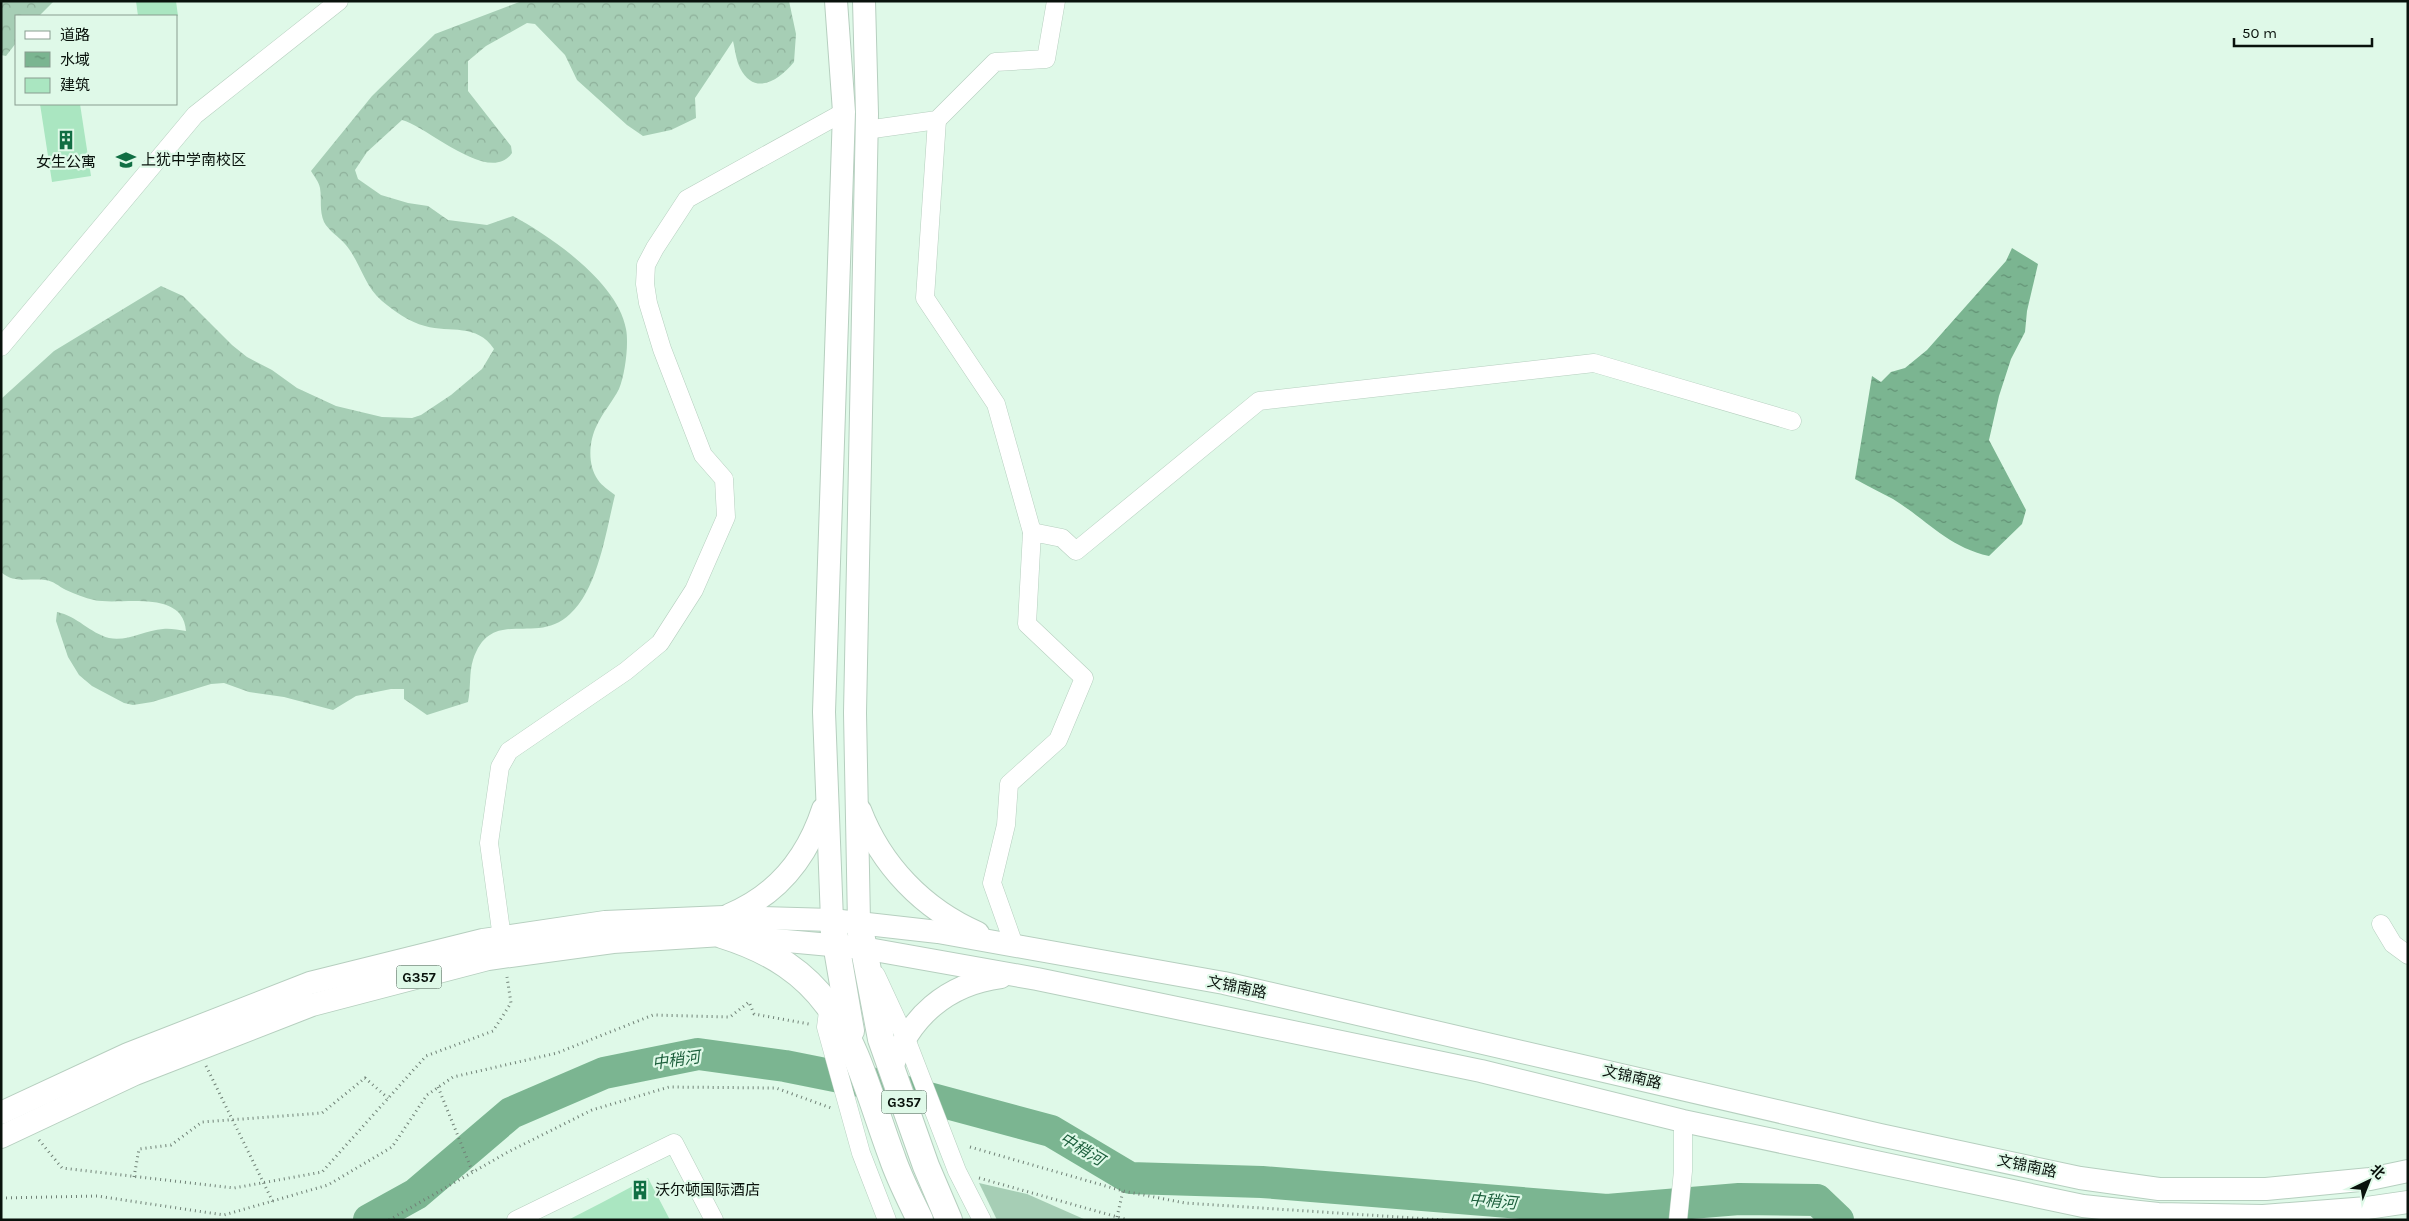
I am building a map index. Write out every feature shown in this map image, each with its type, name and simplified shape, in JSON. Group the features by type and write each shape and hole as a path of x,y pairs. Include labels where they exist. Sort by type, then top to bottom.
{"highway":[{"path":"723,926 748,944 777,959 809,983 827,1016 853,1047"},
{"name":"G357","path":"834,932 853,1047 892,1159 920,1220"},
{"name":"G357","path":"861,935 898,1040 892,1068 926,1166 949,1220"}],"main road":[{"path":"834,932 824,712 844,112 836,1"},
{"path":"861,935 856,801 855,694 866,130 864,1"},
{"path":"723,926 770,892 797,864 817,828 827,788"},
{"path":"856,801 877,845 890,865 919,895 945,916 967,928 1014,945"},
{"name":"G357","path":"1,1113 128,1054 310,983 503,947 613,942 723,926 861,935"},
{"name":"文锦南路","path":"861,935 938,932 1224,983 1880,1135 2080,1178 2159,1189 2266,1189 2370,1179 2408,1171"},
{"name":"文锦南路","path":"861,935 1037,979 1481,1071 1683,1121 2083,1206 2149,1213 2263,1216 2367,1208 2408,1202"},
{"name":"G357","path":"1,1137 135,1074 312,1005 488,959 503,947"},
{"path":"898,1040 928,1008 957,989 988,979 1020,977 1037,979"}],"street":[{"path":"1,347 195,115 339,1"},
{"path":"866,130 937,120 995,62 1046,59 1056,1"},
{"path":"503,947 489,844 500,767 509,751 626,671 660,643 694,590 726,517 724,479 703,455 662,350 648,303 645,284 646,266 655,248 687,199 844,112"},
{"path":"937,120 925,298 996,404 1032,532 1027,624 1084,678 1058,740 1009,784 1006,824 992,883 1014,945"},
{"path":"1032,532 1062,538 1076,551 1259,401 1594,363 1792,421"},
{"path":"2380,924 2393,944 2408,955"},
{"path":"834,932 827,1016 850,1115 861,1153 887,1220"},
{"path":"898,1040 957,1171 982,1220"},
{"path":"1678,1220 1683,1171 1683,1121"},
{"path":"516,1220 674,1143 714,1220"}],"path":[{"path":"26,1125 62,1168 234,1188 322,1172 426,1056 493,1031 511,1003 503,947"},
{"path":"1,1198 97,1196 224,1215 328,1185 392,1148 427,1094 453,1077 557,1053 653,1016 730,1017 749,1002 754,1014 827,1016"},
{"path":"198,1049 273,1202"},
{"path":"134,1177 139,1149 171,1145 202,1122 322,1113 365,1078 388,1098"},
{"path":"438,1087 473,1173"},
{"path":"389,1220 592,1110 669,1087 776,1088 850,1115"},
{"path":"970,1147 1123,1191 1185,1203 1444,1220"},
{"path":"957,1171 1128,1220"},
{"path":"1117,1217 1123,1191"}],"green space":[{"path":"1,1 54,1 40,15 15,15 15,44 6,56 1,55"},
{"path":"522,1 789,1 796,34 794,62 781,75 767,83 760,84 746,77 740,68 733,41 695,98 696,118 671,130 643,136 627,125 577,80 565,55 535,24 527,23 486,46 468,61 468,91 511,146 512,153 502,161 489,163 474,159 413,124 402,120 367,152 355,170 358,179 381,195 408,203 428,206 448,220 487,225 513,216 546,236 581,263 610,295 620,312 627,335 627,351 623,376 619,389 594,431 590,452 594,474 615,495 600,559 588,590 580,603 570,614 557,623 529,629 503,630 491,634 481,644 473,660 468,702 427,715 404,699 404,689 391,689 356,696 333,710 284,697 249,692 224,683 211,684 152,702 133,705 124,703 92,686 79,675 68,657 56,621 57,612 71,617 102,636 116,639 163,629 186,631 182,618 174,609 162,604 94,600 48,581 11,578 1,572 1,399 54,351 161,286 183,296 232,345 247,357 272,370 297,388 336,406 382,417 412,418 421,415 451,395 482,369 494,349 480,335 462,330 434,328 413,322 382,301 366,281 355,258 343,241 324,222 321,192 318,181 311,171 372,96 435,34"},
{"path":"979,1183 1027,1194 1086,1220 997,1220"}],"water":[{"path":"2012,248 2038,264 2027,311 2025,332 2011,359 1999,396 1989,440 2026,510 2022,524 1989,556 1974,552 1950,540 1893,499 1855,479 1872,376 1881,382 1891,372 1905,368 1927,350 2006,261"}],"building":[{"path":"136,1 176,1 178,15 138,15"},
{"name":"女生公寓","path":"40,105 80,105 91,176 52,182"},
{"name":"沃尔顿国际酒店","path":"648,1178 670,1220 568,1220 603,1202"}],"waterway":[{"name":"中稍河","path":"369,1220 416,1194 511,1113 604,1073 698,1054 785,1066 880,1085 1051,1131 1130,1178 1262,1182 1607,1210 1739,1199 1817,1200 1838,1220"}],"place":[{"name":"女生公寓","path":"66,140"},
{"name":"上犹中学南校区","path":"126,160"},
{"name":"沃尔顿国际酒店","path":"640,1190"}]}
